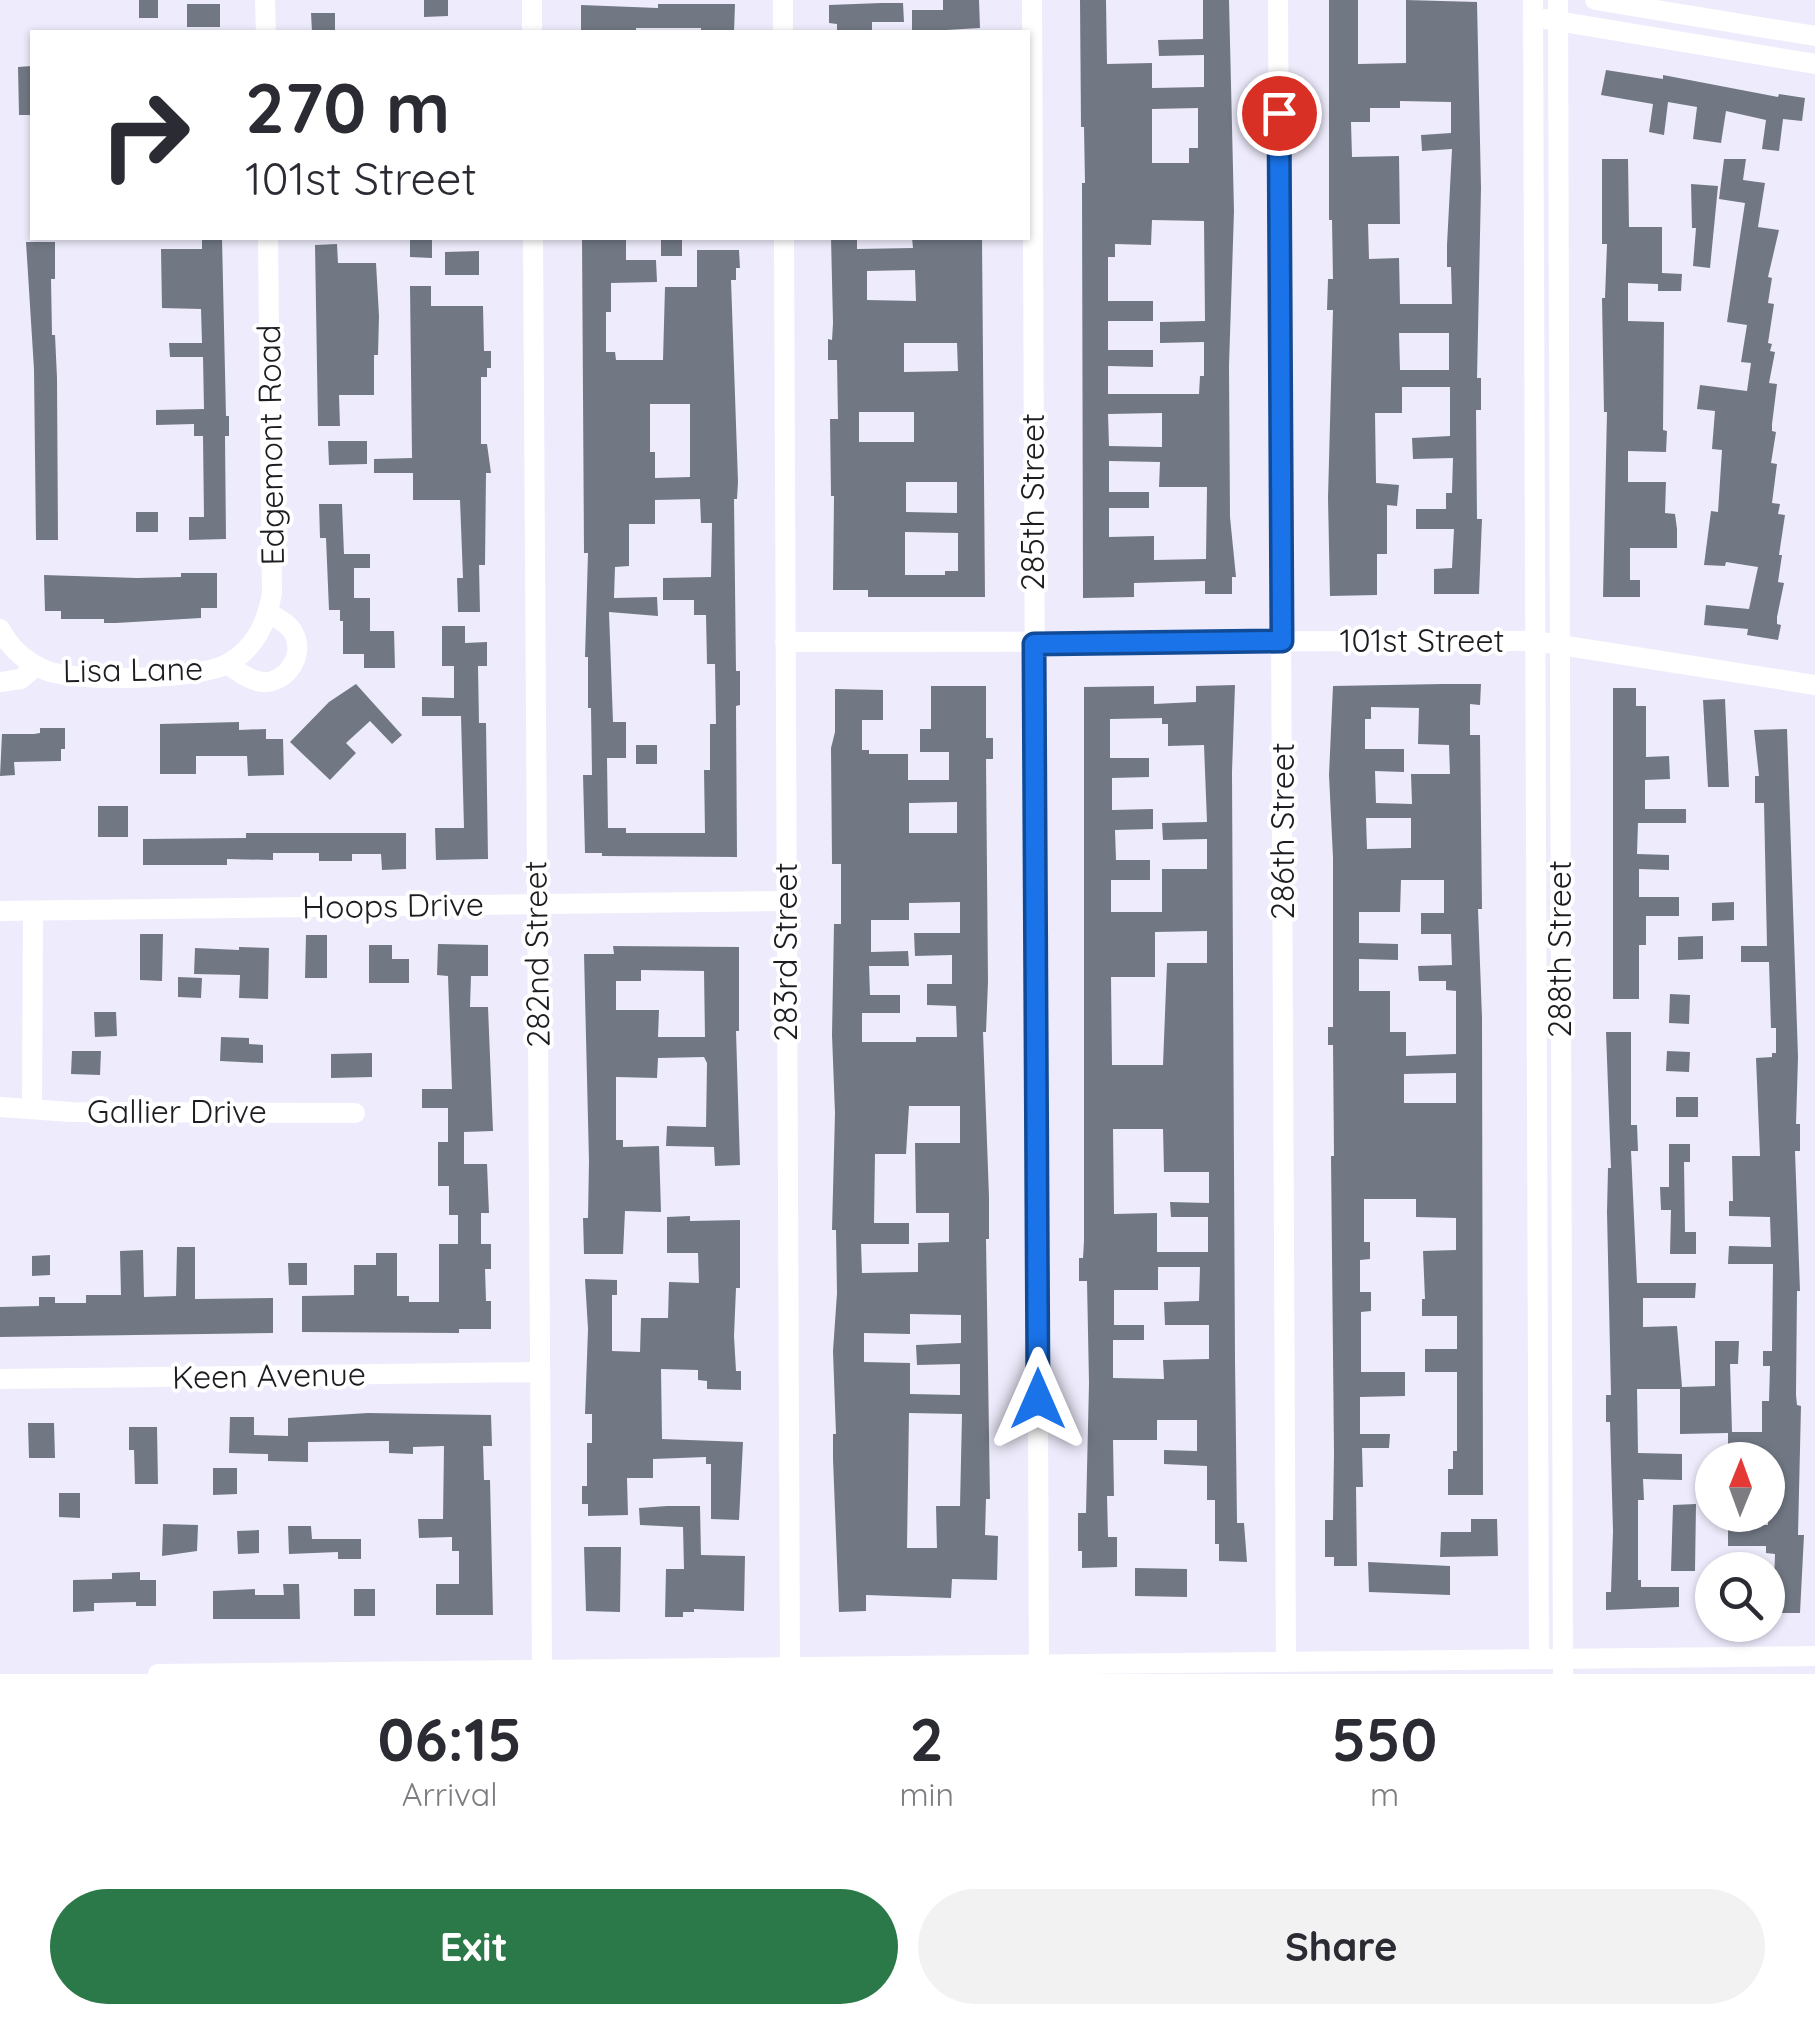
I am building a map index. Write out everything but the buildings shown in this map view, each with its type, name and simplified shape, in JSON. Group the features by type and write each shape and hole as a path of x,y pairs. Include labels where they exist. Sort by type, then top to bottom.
{"street":[{"path":"265,0 266,30"},
{"path":"532,0 532,30"},
{"path":"783,0 783,30"},
{"name":"285th Street","path":"1032,0 1039,1664"},
{"name":"286th Street","path":"1278,0 1286,1662"},
{"path":"1595,0 1815,36"},
{"path":"1533,9 1815,64"},
{"name":"288th Street","path":"1533,9 1539,1659"},
{"name":"288th Street","path":"1558,11 1563,1666"},
{"path":"1534,224 1558,224"},
{"name":"Edgemont Road","path":"250,646 269,613 272,593 268,240"},
{"name":"282nd Street","path":"533,240 542,1670"},
{"name":"283rd Street","path":"784,240 787,1670"},
{"path":"1534,430 1559,430"},
{"path":"227,664 260,682 280,678 292,667 298,648 293,632 269,613"},
{"name":"Lisa Lane","path":"0,629 16,651 36,666 68,676 195,675 227,664 250,646"},
{"name":"101st Street","path":"785,642 1535,642 1815,685"},
{"path":"0,682 20,678 36,666"},
{"name":"Hoops Drive","path":"0,911 786,900"},
{"path":"32,1107 33,911"},
{"path":"1536,983 1560,984"},
{"name":"Gallier Drive","path":"0,1108 354,1113"},
{"name":"Keen Avenue","path":"0,1379 538,1372"},
{"path":"158,1674 1539,1659 1563,1666 1815,1656"}],"route":[{"path":"1038,1399 1034,644 1282,641 1279,113"}]}
